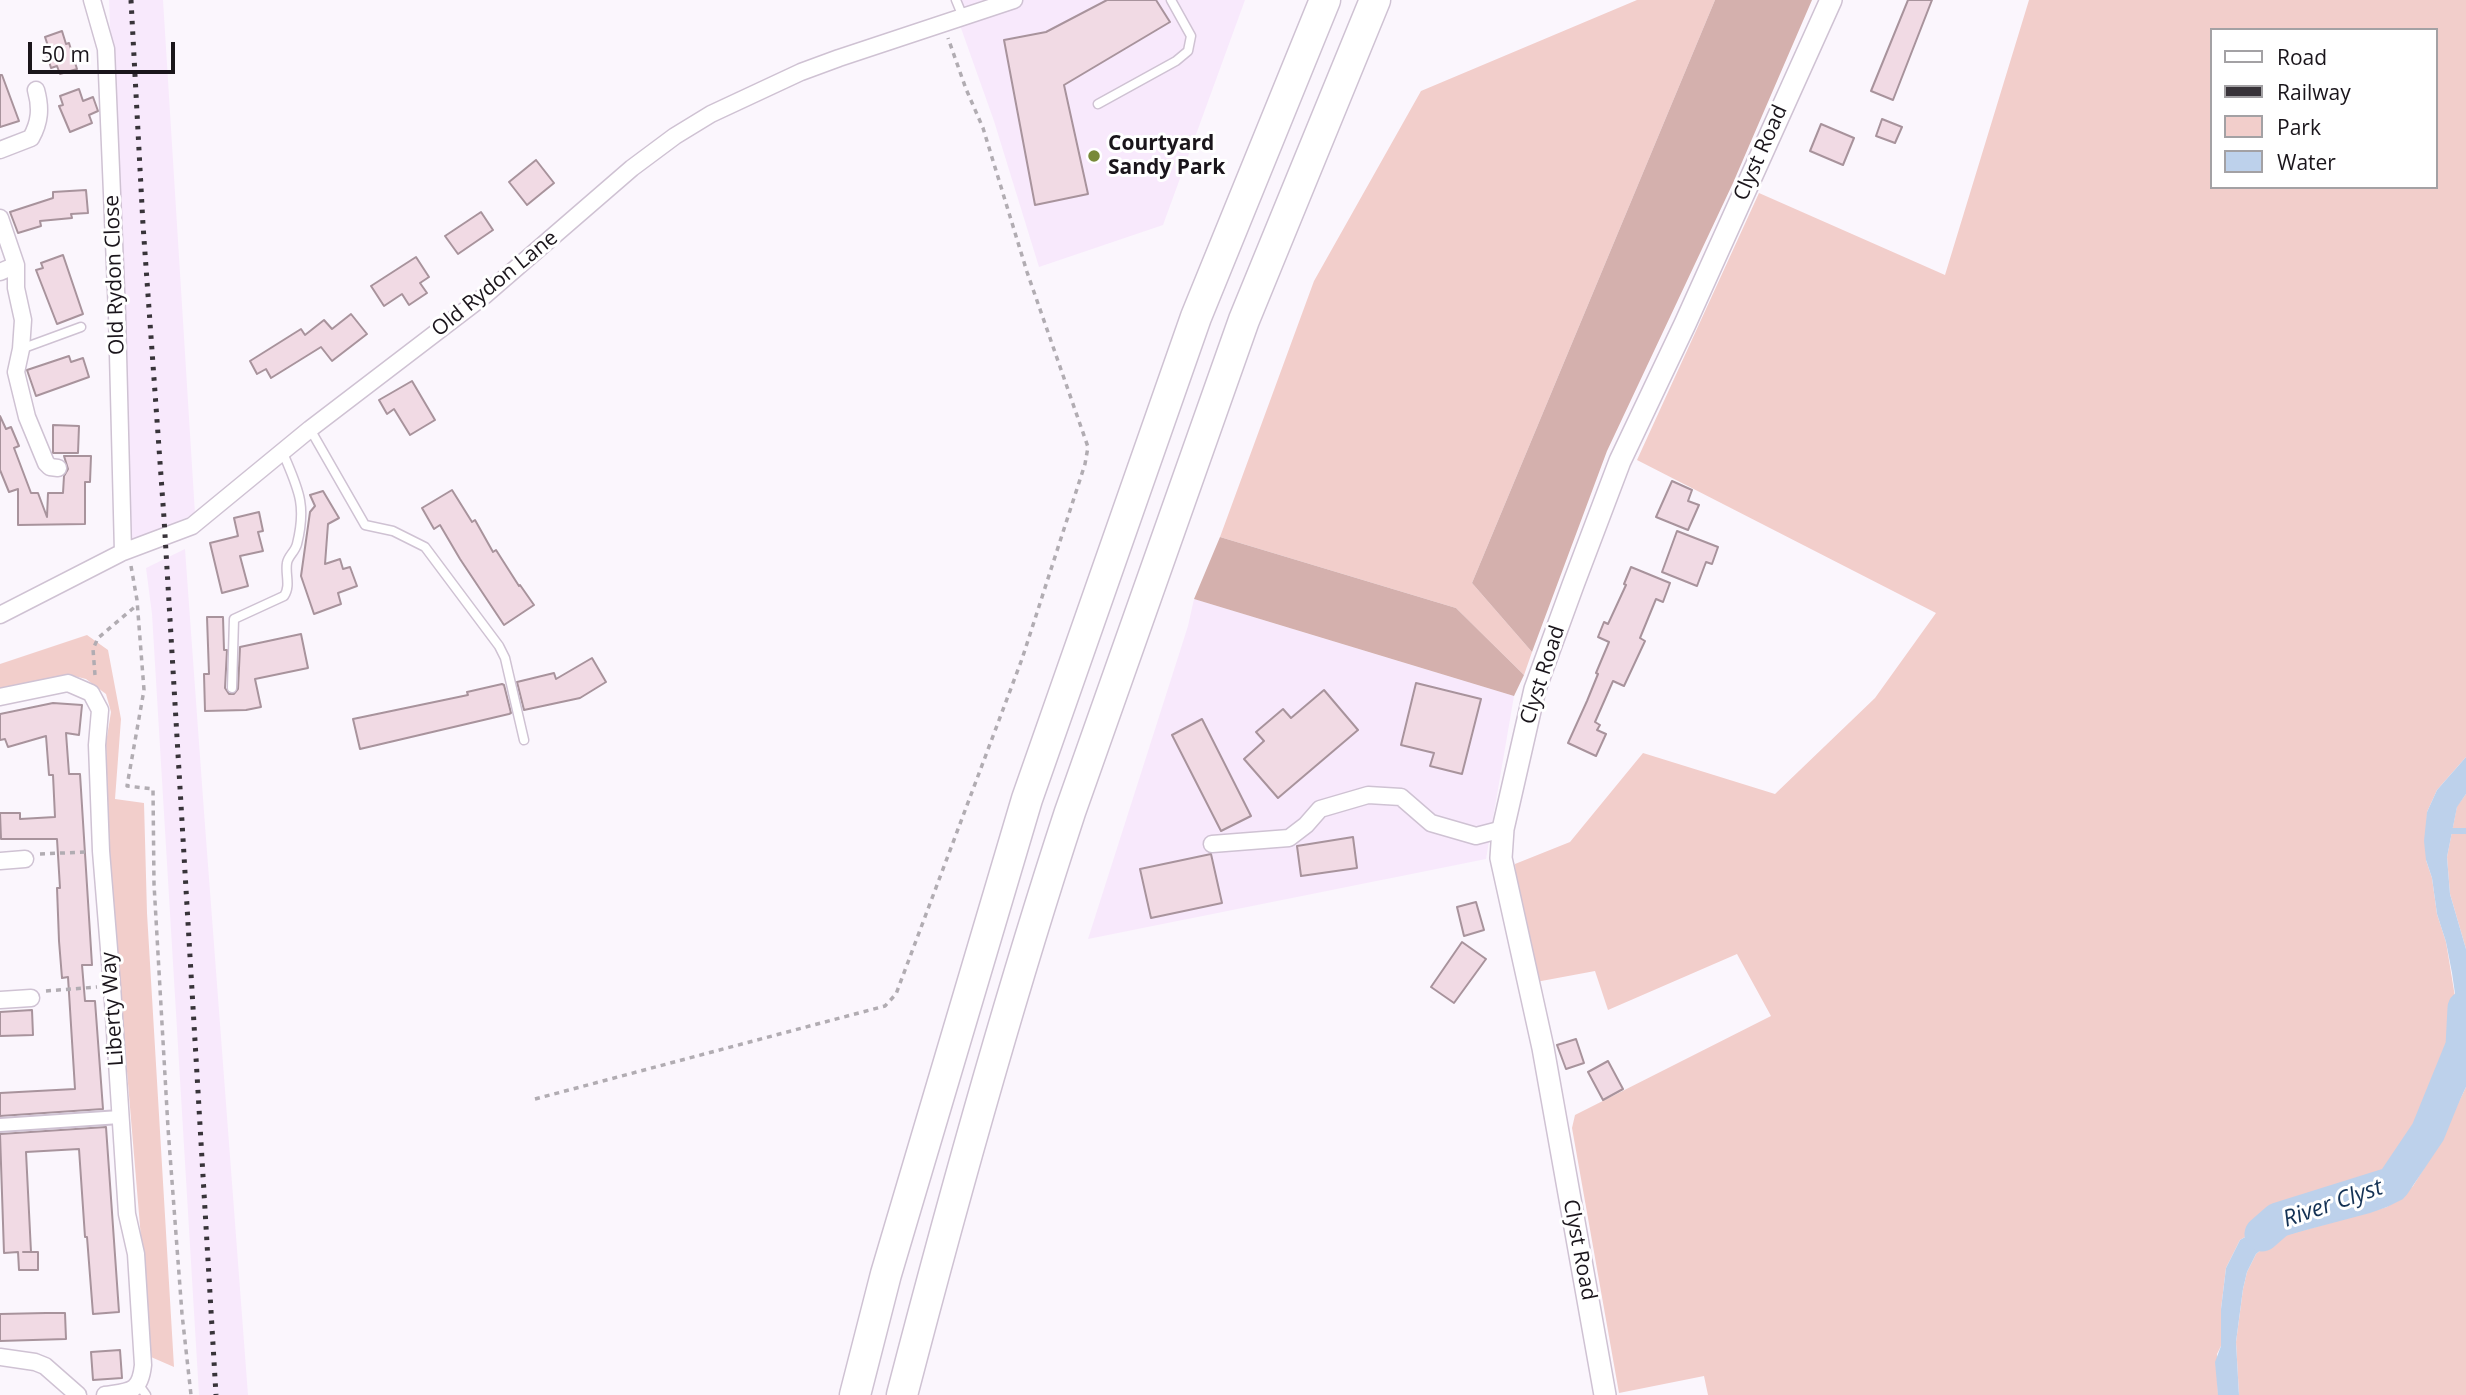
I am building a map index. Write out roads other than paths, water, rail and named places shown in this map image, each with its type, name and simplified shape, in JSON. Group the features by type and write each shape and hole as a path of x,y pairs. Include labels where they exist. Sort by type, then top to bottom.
{"highway":[{"path":"855,1395 886,1274 1027,799 1196,317 1325,0"},
{"path":"902,1395 940,1251 1070,812 1244,320 1375,0"}],"street":[{"name":"Old Rydon Close","path":"92,0 106,49 117,301 123,552"},
{"name":"Old Rydon Lane","path":"0,615 123,552 192,526 310,429 484,296 632,168 675,136 711,114 801,72 962,17 979,6 1014,0"},
{"name":"Clyst Road","path":"1605,1395 1543,1048 1501,858 1503,829 1535,689 1620,461 1831,0"},
{"path":"0,150 31,138 40,110 36,90"},
{"path":"0,218 16,265 16,288 23,320 16,372 27,417 46,463 50,467 58,468"},
{"path":"0,272 16,265"},
{"name":"Liberty Way","path":"0,697 68,683 91,693 100,710 97,744 100,851 127,1214 136,1254 143,1365 142,1390 105,1395"},
{"path":"1212,844 1289,838 1306,825 1320,809 1368,795 1401,797 1431,823 1476,836 1503,829"},
{"path":"0,861 25,859"},
{"path":"0,1000 31,998"},
{"path":"0,1125 120,1117"},
{"path":"0,1357 45,1366 78,1395"}],"lane":[{"path":"956,0 962,17"},
{"path":"1098,104 1176,61 1188,51 1191,36 1171,0"},
{"path":"21,349 81,327"},
{"path":"310,429 365,526 393,531 425,547 499,646 505,658 524,740"},
{"path":"232,688 234,619 284,596 287,591 287,562 297,547 302,506 300,493 283,453"}],"water":[{"path":"2466,757 2466,794 2457,807 2447,857 2450,894 2466,949 2466,1087 2436,1149 2403,1199 2370,1213 2276,1238 2256,1254 2247,1272 2243,1289 2236,1342 2239,1395 2218,1395 2215,1362 2221,1346 2221,1309 2226,1268 2240,1240 2279,1217 2354,1206 2392,1190 2409,1168 2450,1089 2460,1062 2459,1021 2446,942 2437,914 2424,841 2427,812 2437,790"}],"waterway":[{"path":"2447,831 2466,831"},
{"name":"River Clyst","path":"2262,1234 2278,1220 2393,1184 2428,1132 2463,1046 2465,1008"}],"railway":[{"path":"131,0 216,1395"}],"place":[{"name":"Courtyard Sandy Park","path":"1094,156"}]}
